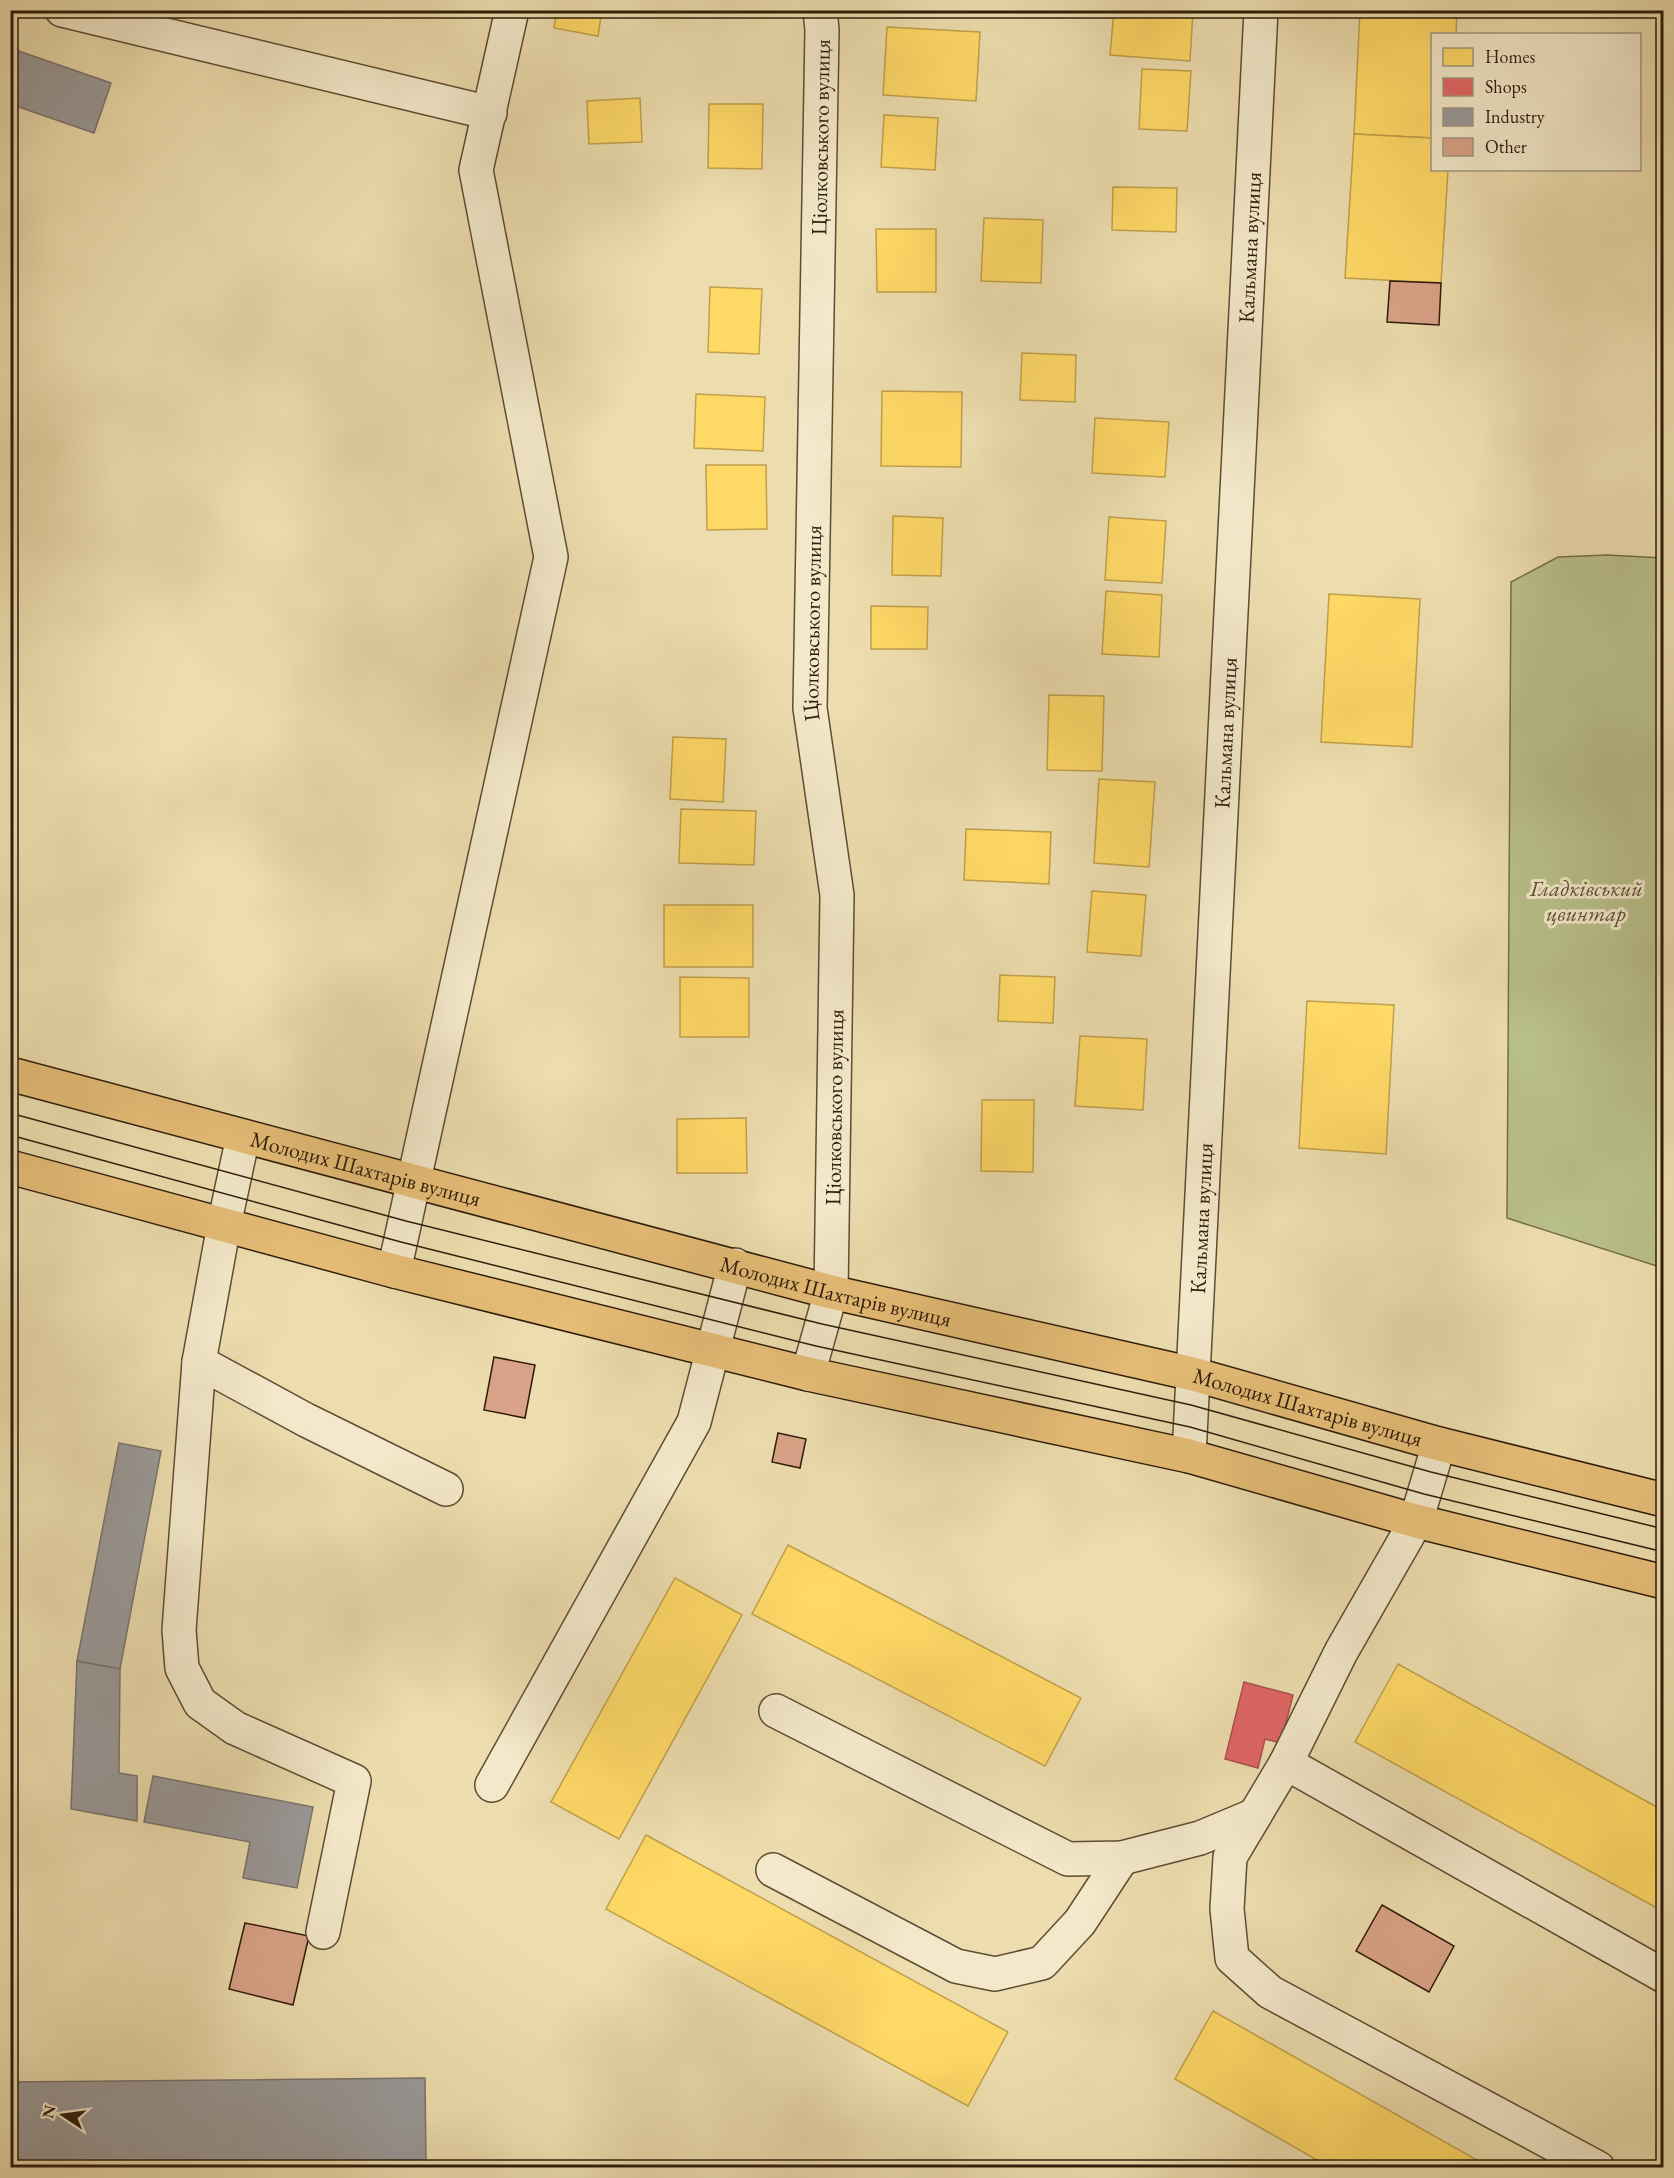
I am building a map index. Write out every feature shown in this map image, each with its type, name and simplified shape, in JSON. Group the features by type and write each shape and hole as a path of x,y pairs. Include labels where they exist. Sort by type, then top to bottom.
{"main road":[{"name":"Молодих Шахтарів вулиця","path":"10,1074 831,1292 1193,1374 1439,1444 1664,1500"},
{"path":"10,1167 394,1271 808,1374 1189,1456 1416,1521 1664,1582"}],"street":[{"path":"62,10 490,113"},
{"path":"394,1271 551,557 476,170 512,10"},
{"name":"Ціолковського вулиця","path":"808,1374 831,1292 837,895 810,708 822,54 820,10"},
{"name":"Кальмана вулиця","path":"1189,1456 1261,10"},
{"path":"243,1137 199,1362 179,1630 182,1668 200,1703 235,1728 354,1781 322,1932"},
{"path":"492,1785 694,1422 735,1265"},
{"path":"199,1362 306,1420 446,1489"},
{"path":"1439,1444 1416,1521 1341,1652 1286,1763 1230,1857 1227,1909 1232,1958 1270,1992 1598,2168"},
{"path":"776,1711 1068,1859 1122,1858 1200,1838 1255,1815"},
{"path":"1286,1763 1664,1976"},
{"path":"773,1870 956,1966 995,1974 1042,1963 1080,1922 1122,1858"}],"green space":[{"name":"Гладківський цвинтар","path":"1607,555 1663,558 1663,1268 1507,1218 1511,582 1558,557"}],"building: Homes":[{"path":"557,10 602,10 598,36 554,28"},
{"path":"1114,10 1193,10 1190,61 1110,55"},
{"path":"1360,10 1457,10 1456,33 1431,33 1431,138 1354,134"},
{"path":"887,27 980,32 976,101 883,95"},
{"path":"1142,69 1191,71 1187,131 1139,129"},
{"path":"640,98 642,142 589,144 587,101"},
{"path":"709,104 763,104 762,169 708,168"},
{"path":"884,115 938,118 935,170 881,167"},
{"path":"1354,134 1431,138 1431,171 1448,171 1441,283 1345,278"},
{"path":"1113,187 1177,188 1176,232 1112,230"},
{"path":"984,218 1043,220 1041,283 981,281"},
{"path":"876,229 936,229 936,292 877,292"},
{"path":"710,287 762,289 759,354 708,352"},
{"path":"1022,353 1076,355 1075,402 1020,400"},
{"path":"882,391 962,392 961,467 881,466"},
{"path":"696,394 765,397 763,451 694,448"},
{"path":"1095,418 1169,422 1165,477 1092,473"},
{"path":"706,465 766,465 767,529 707,530"},
{"path":"893,516 943,518 941,576 892,575"},
{"path":"1109,517 1166,521 1162,583 1105,580"},
{"path":"1106,591 1162,595 1159,657 1102,654"},
{"path":"1329,594 1420,599 1412,747 1321,742"},
{"path":"871,606 928,607 927,649 871,649"},
{"path":"1049,695 1104,696 1102,771 1047,770"},
{"path":"673,737 726,739 723,802 670,799"},
{"path":"1099,779 1155,782 1149,867 1094,863"},
{"path":"681,809 756,811 754,865 679,863"},
{"path":"966,829 1051,832 1049,884 964,880"},
{"path":"1092,891 1146,895 1141,956 1087,952"},
{"path":"664,905 753,905 753,967 664,967"},
{"path":"1000,975 1055,977 1053,1023 998,1021"},
{"path":"680,977 749,978 749,1037 680,1037"},
{"path":"1307,1001 1394,1005 1386,1154 1299,1148"},
{"path":"1080,1036 1147,1039 1143,1110 1075,1106"},
{"path":"982,1100 1034,1100 1033,1172 981,1171"},
{"path":"746,1118 747,1173 677,1173 677,1119"},
{"path":"788,1545 1081,1698 1045,1766 752,1614"},
{"path":"675,1578 742,1615 619,1839 551,1802"},
{"path":"1398,1664 1664,1811 1664,1912 1355,1742"},
{"path":"646,1835 1008,2032 968,2106 606,1909"},
{"path":"1213,2011 1491,2168 1331,2168 1175,2079"}],"building: Shops":[{"path":"1244,1682 1293,1695 1281,1743 1265,1739 1258,1768 1225,1759"}],"building: Industry":[{"path":"10,48 111,83 94,133 10,104"},
{"path":"119,1443 161,1451 120,1669 77,1661"},
{"path":"77,1661 120,1669 119,1773 137,1776 137,1821 71,1809"},
{"path":"153,1776 313,1807 297,1888 243,1878 250,1842 144,1822"},
{"path":"425,2078 426,2160 10,2165 10,2082"}],"building: Other":[{"path":"1390,281 1441,283 1439,325 1387,322"},
{"path":"494,1357 535,1365 525,1418 484,1410"},
{"path":"778,1433 806,1439 800,1468 772,1462"},
{"path":"1382,1905 1454,1946 1429,1992 1356,1951"},
{"path":"245,1923 309,1936 293,2005 229,1989"}],"tram line":[{"path":"10,1113 406,1221 822,1324 1191,1405 1431,1472 1664,1529"},
{"path":"10,1135 401,1242 816,1346 1190,1427 1424,1494 1664,1552"}]}
